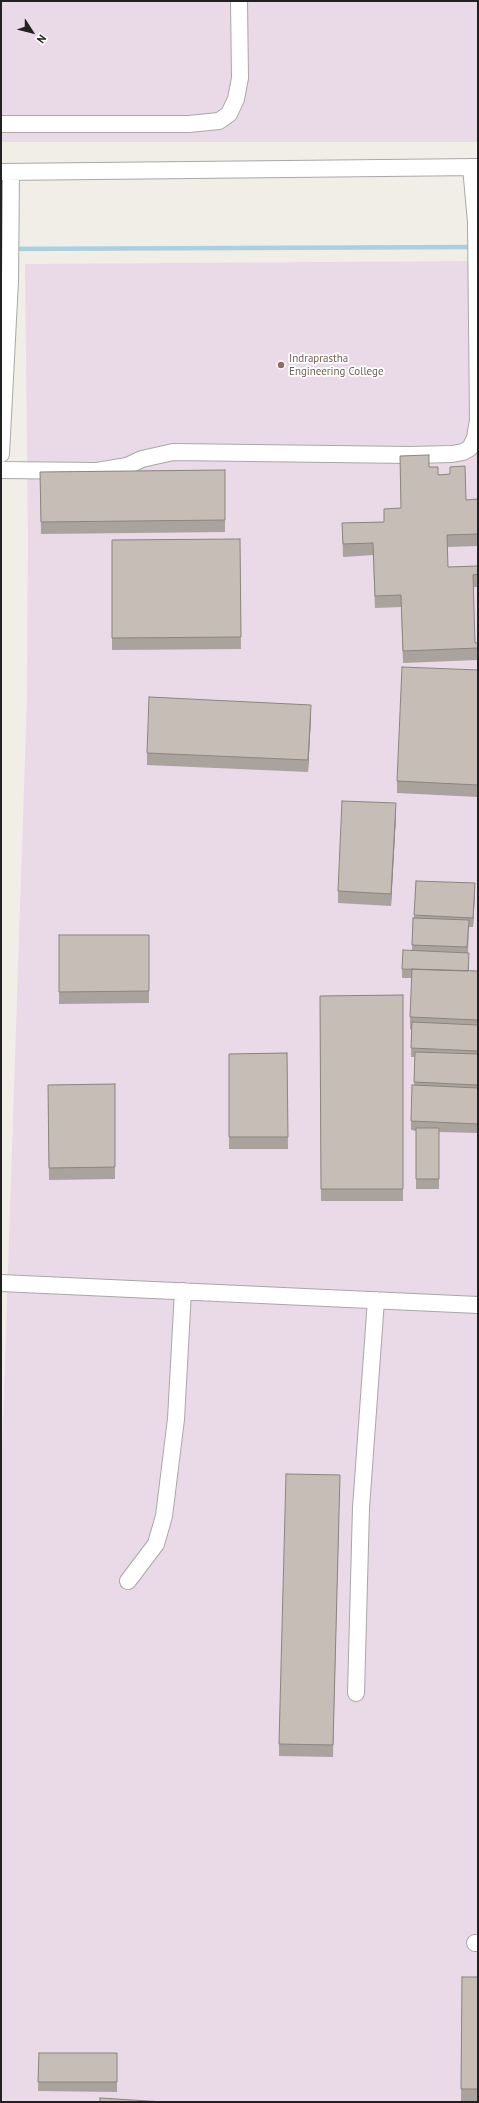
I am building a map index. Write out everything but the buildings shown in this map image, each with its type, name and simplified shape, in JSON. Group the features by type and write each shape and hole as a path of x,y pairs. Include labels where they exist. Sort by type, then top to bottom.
{"street":[{"path":"1,124 189,124 219,121 229,114 236,99 240,78 239,1"},
{"path":"1,454 10,282 10,225 6,172 475,167 478,420 475,438 470,448 463,452 452,454 410,455 173,452 142,459 127,466 97,471 1,470"},
{"path":"1,1283 478,1305"},
{"path":"128,1581 156,1544 164,1516 176,1419 183,1291"},
{"path":"356,1693 361,1508 376,1300"}],"shaded area":[{"path":"1,1 478,1 478,142 1,142"},
{"path":"478,261 478,2102 1,2102 1,1483 27,696 28,539 25,264"}],"waterway":[{"path":"1,249 474,247"}],"place":[{"name":"Indraprastha Engineering College","path":"281,365"}]}
